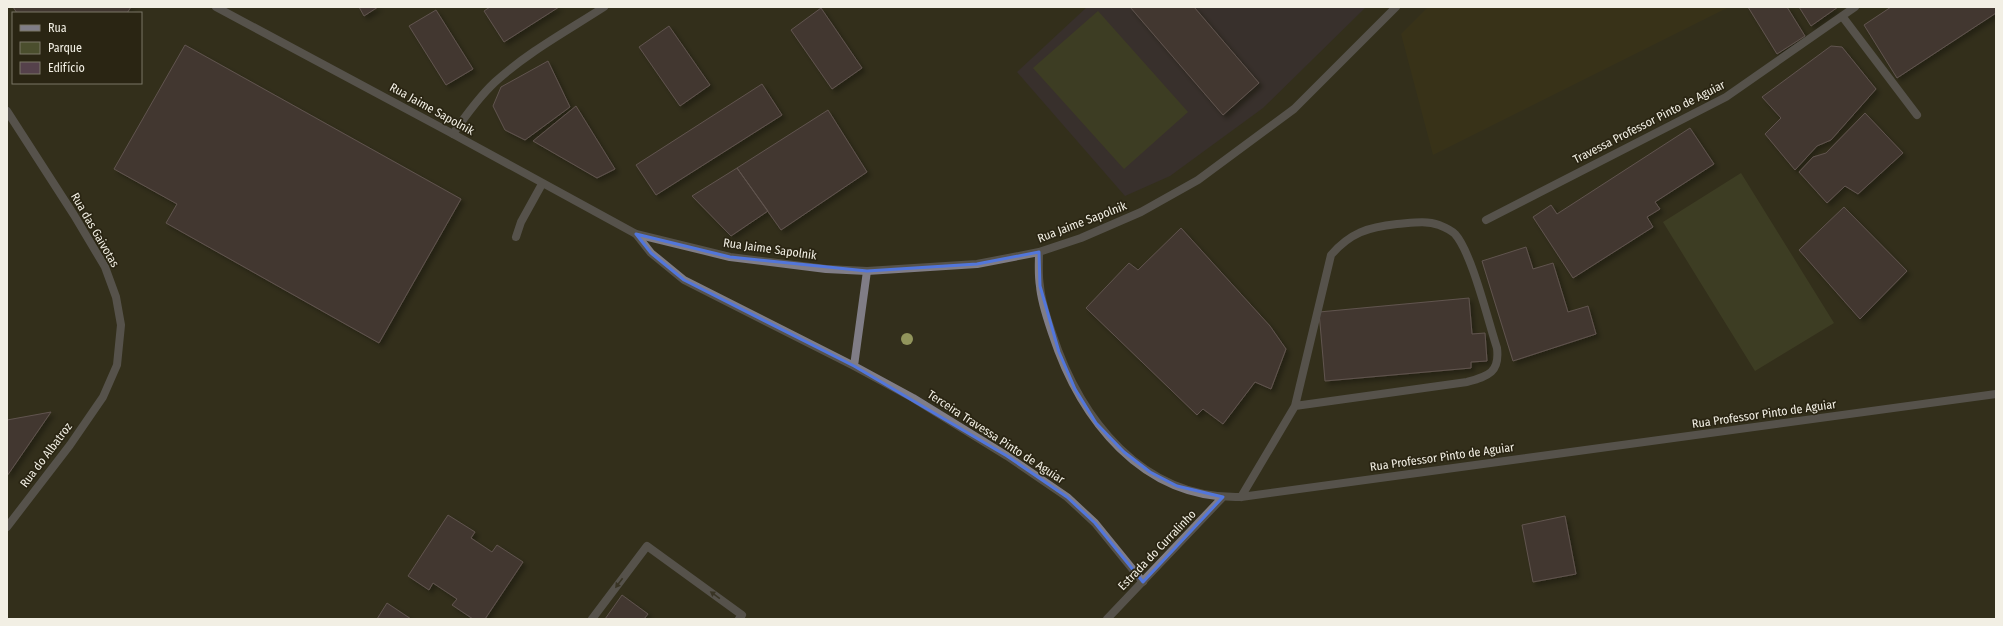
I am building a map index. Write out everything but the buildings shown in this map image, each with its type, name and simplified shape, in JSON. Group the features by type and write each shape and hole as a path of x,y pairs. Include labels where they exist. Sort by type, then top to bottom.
{"street":[{"name":"Rua Jaime Sapolnik","path":"216,7 636,234 730,257 826,269 867,271 977,264 1038,252 1081,238 1141,212 1198,180 1294,109 1396,7"},
{"path":"453,134 474,104 495,82 530,55 604,7"},
{"name":"Travessa Professor Pinto de Aguiar","path":"1486,220 1726,98 1855,7"},
{"path":"1842,16 1917,116"},
{"name":"Rua das Gaivotas","path":"7,111 101,260 116,297 121,325 117,365 103,397"},
{"path":"516,237 521,222 542,184"},
{"path":"1241,497 1295,406 1331,255 1341,243 1356,233 1377,226 1423,222 1440,225 1454,234 1466,251 1497,348 1498,360 1494,370 1482,377 1467,382 1295,406"},
{"name":"Rua Jaime Sapolnik","path":"636,234 651,253 684,280 854,366"},
{"name":"Rua Professor Pinto de Aguiar","path":"1038,252 1040,286 1059,352 1075,389 1096,423 1124,452 1150,472 1177,486 1200,494 1223,498 1241,497 1996,394"},
{"path":"854,366 867,271"},
{"name":"Terceira Travessa Pinto de Aguiar","path":"854,366 967,430 1067,498 1095,523 1143,582"},
{"name":"Rua do Albatroz","path":"7,527 70,445 103,397"},
{"name":"Estrada do Curralinho","path":"1107,619 1223,498"},
{"path":"592,619 647,546 742,615 739,619"}],"highlighted area":[{"path":"636,234 730,257 867,271 918,269 977,264 1039,252 1040,286 1059,352 1075,389 1096,423 1124,452 1150,472 1177,486 1223,497 1143,582 1095,523 1067,497 1007,456 854,366 684,280 651,253"}],"shaded area":[{"path":"1087,7 1366,7 1263,108 1170,176 1125,196 1017,72"}],"green space":[{"path":"1098,11 1188,112 1124,169 1033,68"},
{"path":"1741,173 1834,323 1755,371 1663,222"}],"sand":[{"path":"1428,7 1729,7 1433,155 1401,34"}]}
